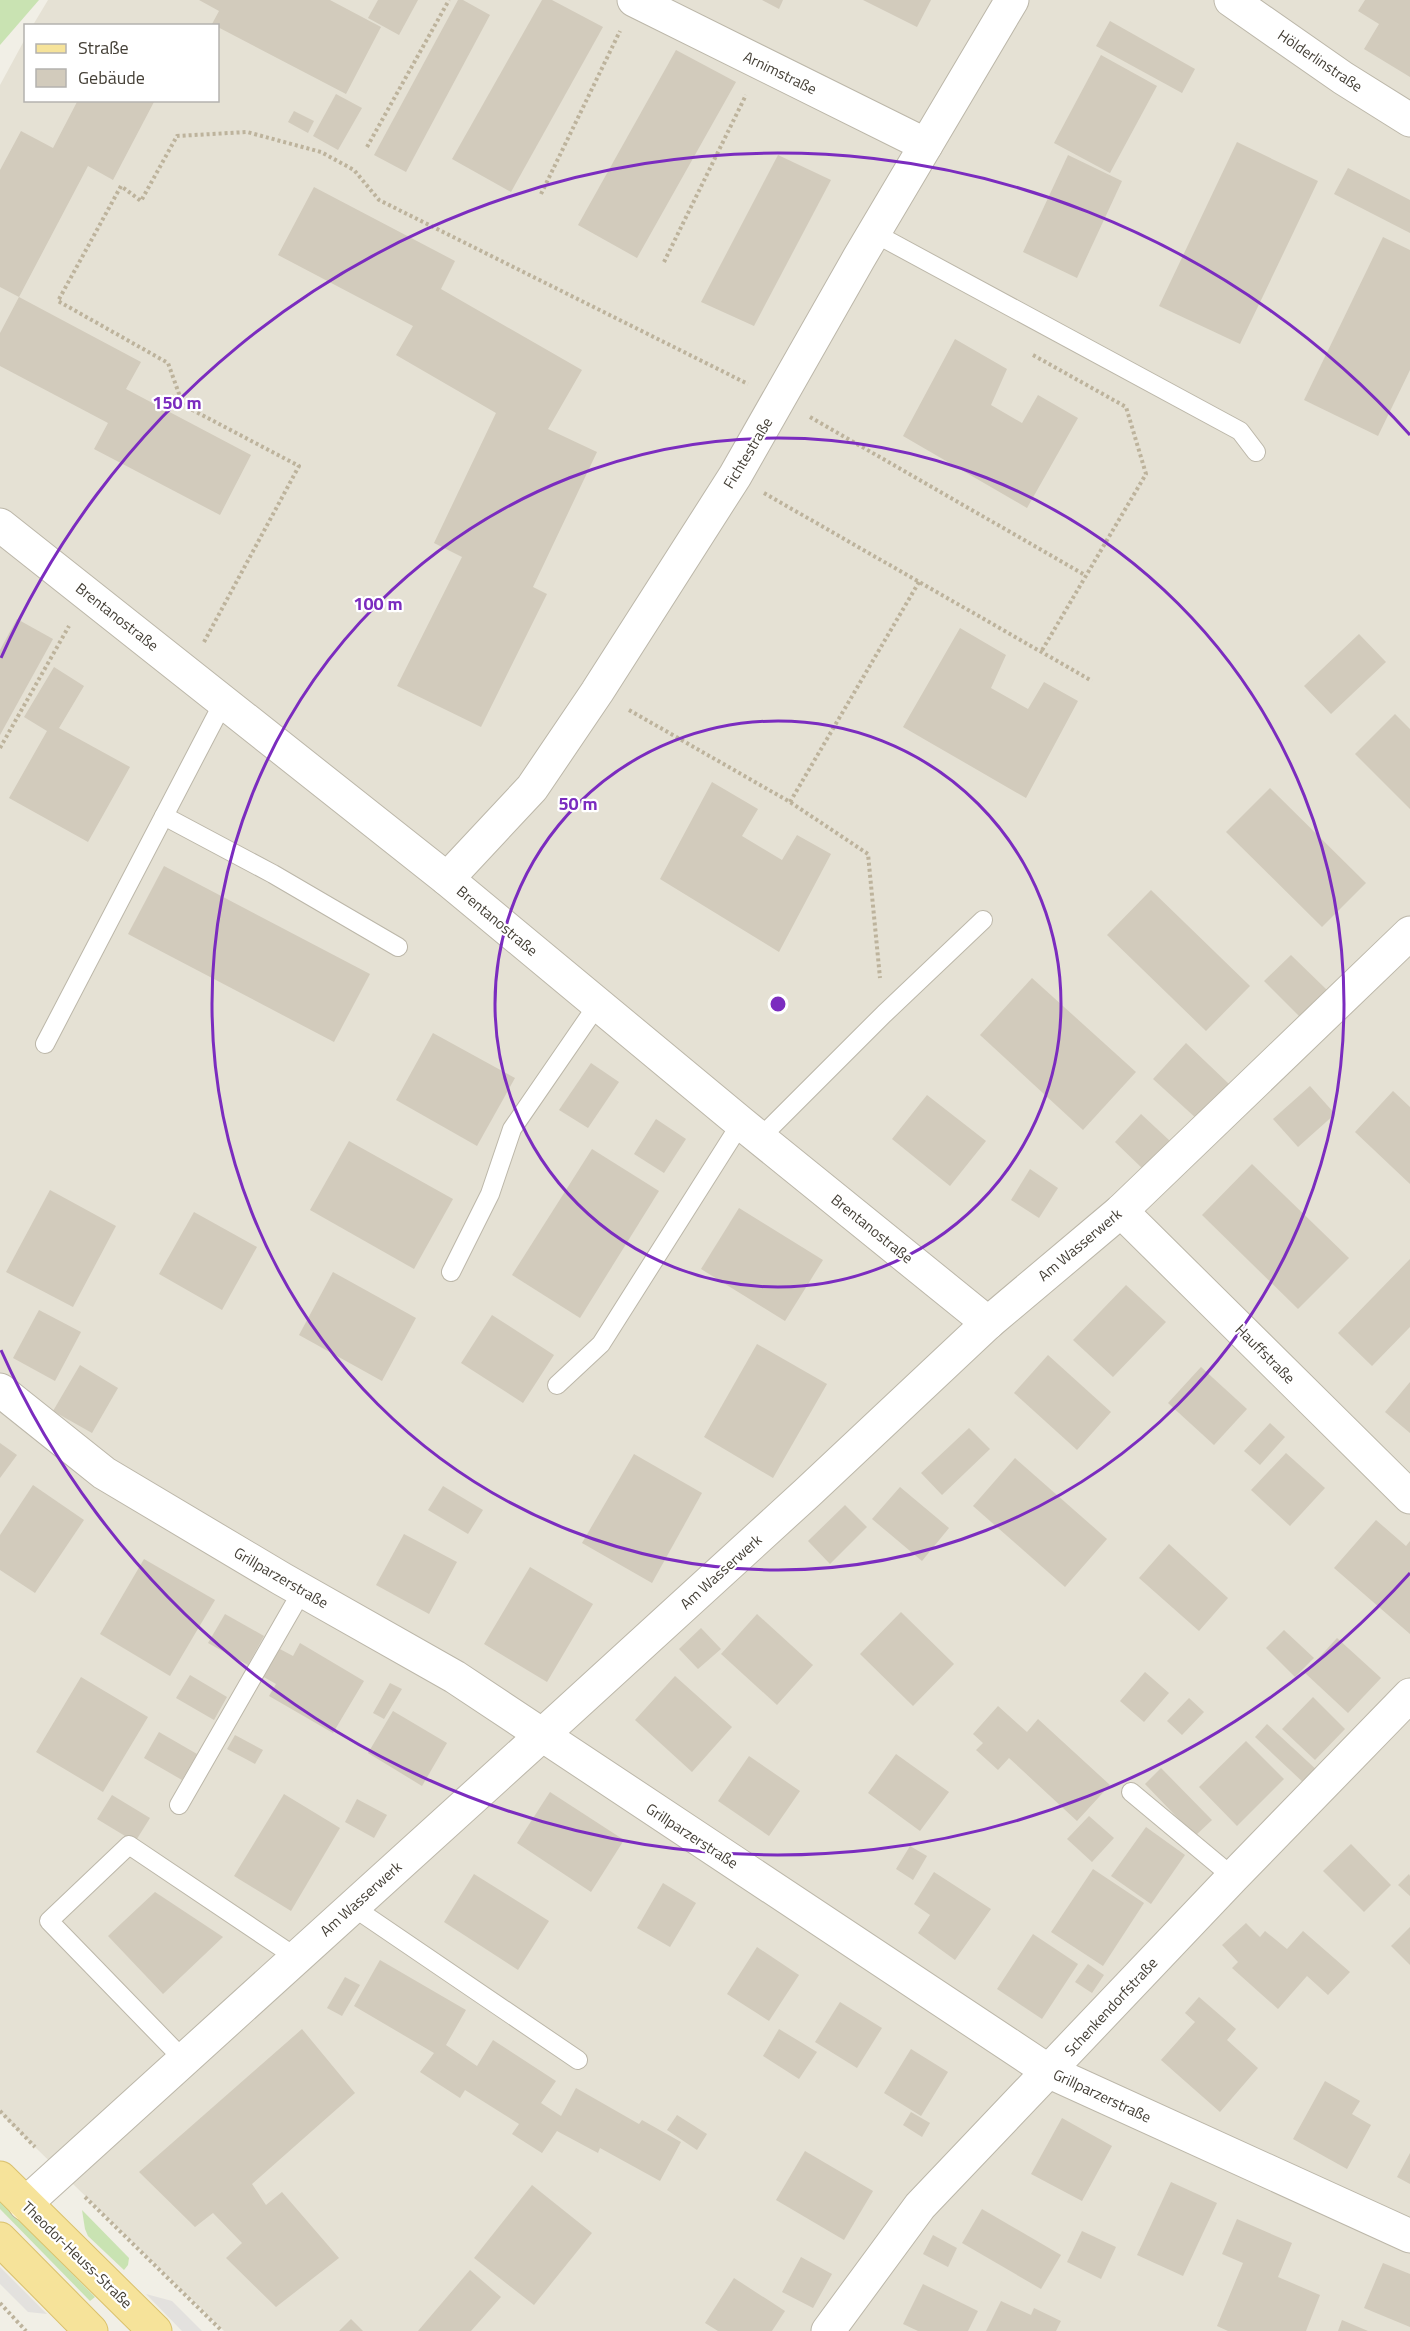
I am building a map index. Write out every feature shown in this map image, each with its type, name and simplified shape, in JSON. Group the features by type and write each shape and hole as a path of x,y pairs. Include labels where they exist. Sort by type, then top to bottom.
{"main road":[{"name":"Theodor-Heuss-Straße","path":"0,2178 154,2331"},
{"path":"0,2239 91,2331"}],"street":[{"name":"Arnimstraße","path":"634,0 926,145"},
{"name":"Fichtestraße","path":"447,879 532,788 597,692 735,476 874,233 1012,0"},
{"name":"Hölderlinstraße","path":"1231,0 1343,78 1410,120"},
{"name":"Brentanostraße","path":"0,525 447,879 751,1131 988,1323"},
{"name":"Am Wasserwerk","path":"25,2204 542,1736 988,1323 1121,1211 1410,933"},
{"name":"Hauffstraße","path":"1121,1211 1410,1497"},
{"name":"Grillparzerstraße","path":"0,1390 104,1473 302,1591 455,1677 1050,2072 1410,2236"},
{"name":"Schenkendorfstraße","path":"838,2328 920,2206 1410,1695"}],"lane":[{"path":"874,233 1240,431 1256,452"},
{"path":"45,1044 224,701"},
{"path":"164,816 273,874 398,947"},
{"path":"557,1385 601,1344 751,1131 884,1014 983,920"},
{"path":"451,1272 490,1194 512,1129 598,1004"},
{"path":"179,1805 302,1591"},
{"path":"1131,1792 1233,1877"},
{"path":"184,2060 49,1921 129,1845 297,1958"},
{"path":"353,1907 578,2060"}],"path":[{"path":"368,147 448,0"},
{"path":"541,194 634,0"},
{"path":"663,262 762,65"},
{"path":"187,672 299,466 183,405 168,363 58,301 122,186 141,201 177,136 247,132 321,152 354,170 379,200 779,400 1085,575"},
{"path":"1023,350 1126,407 1146,474 1041,652"},
{"path":"735,476 1092,681"},
{"path":"790,802 919,582"},
{"path":"0,748 87,594"},
{"path":"597,692 790,802 868,854 884,1014"},
{"path":"0,2110 41,2153"},
{"path":"83,2195 222,2331"},
{"path":"0,2303 26,2331"}],"shaded area":[{"path":"48,0 1410,0 1410,2331 224,2331 0,2113 0,85 24,41 24,102 219,102 219,24 34,24"},
{"path":"0,2267 47,2314 28,2312 0,2284"},
{"path":"146,2294 172,2301 202,2331 182,2331"}],"green space":[{"path":"0,0 39,0 0,45"},
{"path":"0,2200 95,2297 90,2301 0,2209"},
{"path":"82,2210 129,2258 124,2270 88,2236"}],"building":[{"path":"199,0 330,0 381,27 346,94 219,28 219,24 212,24 219,11"},
{"path":"378,0 418,0 399,35 368,18"},
{"path":"458,0 463,0 490,15 406,172 374,155"},
{"path":"542,0 552,0 603,27 511,192 452,159"},
{"path":"762,0 783,0 779,9"},
{"path":"863,0 931,0 917,27"},
{"path":"1365,0 1410,0 1410,77 1364,49 1379,24 1358,11"},
{"path":"1110,21 1195,69 1182,93 1096,46"},
{"path":"676,50 736,82 637,258 578,225"},
{"path":"1101,55 1157,86 1110,173 1054,143"},
{"path":"336,94 362,108 338,150 313,136"},
{"path":"77,102 154,102 113,180 88,166 19,297 0,287 0,170 21,131 53,148"},
{"path":"294,111 314,121 308,133 288,122"},
{"path":"1237,142 1318,181 1240,344 1159,306"},
{"path":"778,155 831,180 754,326 701,302"},
{"path":"1068,155 1122,181 1077,278 1023,252"},
{"path":"1348,168 1410,200 1410,233 1334,194"},
{"path":"314,187 455,261 441,289 582,370 548,429 597,452 533,587 547,594 481,727 397,686 462,557 434,543 496,413 396,355 413,326 278,255"},
{"path":"1383,237 1410,250 1410,370 1378,436 1304,400"},
{"path":"19,297 141,362 126,389 251,455 220,515 94,449 108,423 0,366 0,333"},
{"path":"955,339 1007,369 991,405 1022,423 1038,395 1078,418 1027,508 903,436"},
{"path":"17,619 53,639 0,735 0,650"},
{"path":"960,628 1006,655 991,688 1028,709 1044,682 1078,701 1026,798 903,727"},
{"path":"1359,634 1386,662 1331,714 1304,686"},
{"path":"54,667 84,686 59,728 130,767 88,842 9,798 47,731 24,717"},
{"path":"1395,714 1410,729 1410,809 1355,754"},
{"path":"712,782 758,809 742,836 782,860 797,835 831,854 779,952 660,879"},
{"path":"1270,788 1366,883 1322,927 1226,832"},
{"path":"164,866 370,974 334,1042 128,934"},
{"path":"1151,890 1250,986 1206,1031 1107,935"},
{"path":"1291,955 1327,990 1300,1017 1264,981"},
{"path":"1032,978 1136,1072 1083,1130 980,1035"},
{"path":"433,1033 515,1078 477,1146 396,1100"},
{"path":"1186,1043 1229,1084 1197,1119 1153,1079"},
{"path":"591,1063 619,1082 588,1128 559,1110"},
{"path":"1310,1086 1335,1114 1298,1147 1273,1119"},
{"path":"1393,1091 1410,1107 1410,1184 1355,1132"},
{"path":"927,1095 986,1141 950,1186 892,1139"},
{"path":"1141,1114 1170,1141 1143,1169 1115,1142"},
{"path":"656,1119 686,1139 664,1173 634,1154"},
{"path":"349,1141 453,1199 414,1269 310,1210"},
{"path":"592,1149 659,1191 580,1318 512,1275"},
{"path":"1252,1164 1349,1258 1298,1309 1202,1215"},
{"path":"1030,1169 1058,1188 1039,1218 1011,1200"},
{"path":"50,1190 116,1226 73,1307 6,1272"},
{"path":"739,1208 823,1260 785,1321 701,1269"},
{"path":"194,1212 257,1247 222,1310 159,1274"},
{"path":"1410,1259 1410,1327 1372,1366 1338,1333"},
{"path":"333,1272 416,1318 382,1381 299,1335"},
{"path":"1126,1285 1166,1322 1113,1377 1073,1340"},
{"path":"39,1310 81,1332 55,1381 13,1358"},
{"path":"492,1315 554,1355 523,1403 461,1363"},
{"path":"757,1344 827,1384 773,1478 704,1437"},
{"path":"1048,1355 1111,1412 1077,1450 1014,1393"},
{"path":"80,1365 118,1388 92,1433 53,1411"},
{"path":"1201,1367 1247,1409 1214,1445 1168,1403"},
{"path":"1410,1382 1410,1433 1385,1412"},
{"path":"1270,1423 1285,1437 1260,1465 1244,1451"},
{"path":"969,1428 990,1449 942,1495 921,1473"},
{"path":"0,1443 17,1455 0,1478"},
{"path":"1286,1453 1325,1488 1290,1526 1251,1490"},
{"path":"634,1454 702,1493 652,1583 582,1543"},
{"path":"1015,1458 1107,1539 1065,1587 973,1506"},
{"path":"33,1485 84,1520 35,1593 0,1570 0,1535"},
{"path":"443,1486 483,1510 468,1534 428,1510"},
{"path":"900,1487 949,1528 922,1561 872,1519"},
{"path":"845,1505 867,1527 830,1564 808,1541"},
{"path":"1376,1520 1406,1546 1410,1541 1410,1634 1334,1568"},
{"path":"404,1534 457,1562 429,1614 376,1585"},
{"path":"1169,1544 1228,1598 1199,1631 1139,1578"},
{"path":"144,1559 215,1600 170,1676 100,1634"},
{"path":"530,1567 593,1604 547,1682 484,1644"},
{"path":"901,1612 954,1664 913,1706 860,1654"},
{"path":"225,1614 264,1636 248,1665 208,1643"},
{"path":"757,1614 813,1665 777,1705 721,1654"},
{"path":"701,1628 721,1649 698,1669 679,1649"},
{"path":"1284,1630 1314,1658 1295,1677 1266,1648"},
{"path":"1337,1638 1381,1678 1348,1713 1305,1673"},
{"path":"300,1643 364,1681 333,1733 269,1696 276,1684 262,1676 278,1648 293,1656"},
{"path":"1145,1672 1169,1693 1144,1722 1120,1701"},
{"path":"190,1675 227,1697 214,1720 176,1698"},
{"path":"675,1676 732,1727 692,1772 635,1720"},
{"path":"81,1677 148,1717 103,1792 36,1752"},
{"path":"390,1683 402,1689 384,1719 373,1713"},
{"path":"1313,1697 1345,1729 1315,1760 1282,1729"},
{"path":"1189,1698 1204,1712 1182,1735 1167,1721"},
{"path":"998,1706 1027,1732 1038,1719 1110,1785 1077,1821 1009,1758 998,1770 976,1750 983,1743 973,1734"},
{"path":"393,1711 447,1743 422,1786 368,1753"},
{"path":"1267,1724 1320,1773 1307,1786 1255,1737"},
{"path":"159,1732 197,1754 182,1780 144,1758"},
{"path":"235,1735 263,1750 255,1764 227,1749"},
{"path":"1246,1741 1284,1779 1237,1826 1199,1787"},
{"path":"896,1754 949,1792 920,1831 868,1793"},
{"path":"749,1756 800,1791 769,1836 718,1801"},
{"path":"1161,1768 1212,1820 1195,1836 1145,1784"},
{"path":"550,1792 624,1840 591,1892 517,1843"},
{"path":"284,1794 340,1828 291,1911 234,1876"},
{"path":"112,1795 150,1818 135,1842 97,1819"},
{"path":"357,1799 387,1815 374,1838 345,1822"},
{"path":"1089,1816 1114,1838 1092,1862 1067,1839"},
{"path":"1146,1827 1185,1855 1151,1904 1111,1876"},
{"path":"1351,1844 1391,1885 1364,1912 1323,1871"},
{"path":"910,1846 927,1856 913,1880 896,1869"},
{"path":"1093,1869 1144,1903 1103,1966 1051,1932"},
{"path":"934,1872 991,1909 955,1960 918,1933 930,1915 914,1904"},
{"path":"474,1874 549,1921 518,1970 444,1922"},
{"path":"1409,1874 1410,1876 1410,1896 1398,1885"},
{"path":"663,1883 696,1903 670,1947 637,1928"},
{"path":"155,1892 223,1937 163,1994 108,1936"},
{"path":"1246,1923 1260,1937 1265,1931 1287,1949 1303,1931 1350,1972 1328,1995 1307,1976 1278,2009 1232,1968 1238,1962 1222,1945"},
{"path":"1410,1927 1410,1965 1391,1946"},
{"path":"1033,1934 1078,1964 1042,2019 997,1989"},
{"path":"757,1947 799,1975 769,2021 727,1994"},
{"path":"380,1960 466,2010 446,2045 477,2066 493,2040 556,2081 541,2103 561,2116 576,2088 639,2124 642,2120 681,2142 660,2181 600,2148 598,2153 557,2131 542,2153 512,2134 519,2124 465,2090 460,2098 420,2072 434,2053 354,2006"},
{"path":"1088,1964 1104,1975 1092,1993 1075,1982"},
{"path":"345,1977 360,1985 342,2016 327,2008"},
{"path":"1199,1997 1236,2029 1227,2040 1258,2068 1220,2112 1161,2060 1195,2022 1185,2013"},
{"path":"840,2002 882,2028 857,2068 815,2042"},
{"path":"302,2029 355,2093 252,2184 266,2205 282,2192 339,2258 276,2307 226,2258 242,2243 213,2213 195,2227 139,2172"},
{"path":"779,2029 817,2052 799,2079 763,2056"},
{"path":"911,2049 948,2072 921,2116 884,2093"},
{"path":"1325,2081 1360,2101 1352,2114 1371,2125 1347,2169 1293,2139"},
{"path":"911,2112 930,2123 922,2137 903,2125"},
{"path":"677,2115 707,2134 697,2150 667,2130"},
{"path":"1062,2118 1112,2146 1082,2201 1031,2174"},
{"path":"805,2151 873,2191 844,2240 776,2200"},
{"path":"1410,2153 1410,2184 1397,2177"},
{"path":"1171,2182 1217,2203 1183,2276 1137,2255"},
{"path":"532,2185 592,2233 534,2305 474,2258"},
{"path":"982,2209 1061,2255 1041,2289 962,2243"},
{"path":"1237,2219 1292,2243 1278,2277 1320,2295 1306,2331 1228,2331 1217,2326 1243,2263 1222,2254"},
{"path":"1082,2231 1116,2247 1101,2279 1067,2262"},
{"path":"933,2235 957,2248 948,2267 923,2254"},
{"path":"801,2257 832,2274 813,2308 782,2292"},
{"path":"1383,2263 1410,2274 1410,2327 1364,2308"},
{"path":"470,2270 501,2297 471,2331 418,2331"},
{"path":"734,2278 785,2311 772,2331 718,2331 705,2323"},
{"path":"923,2284 978,2311 968,2331 918,2331 903,2324"},
{"path":"1001,2301 1031,2315 1034,2308 1061,2321 1056,2331 986,2331"},
{"path":"351,2319 363,2331 339,2331"},
{"path":"1342,2320 1368,2331 1338,2331"}]}
